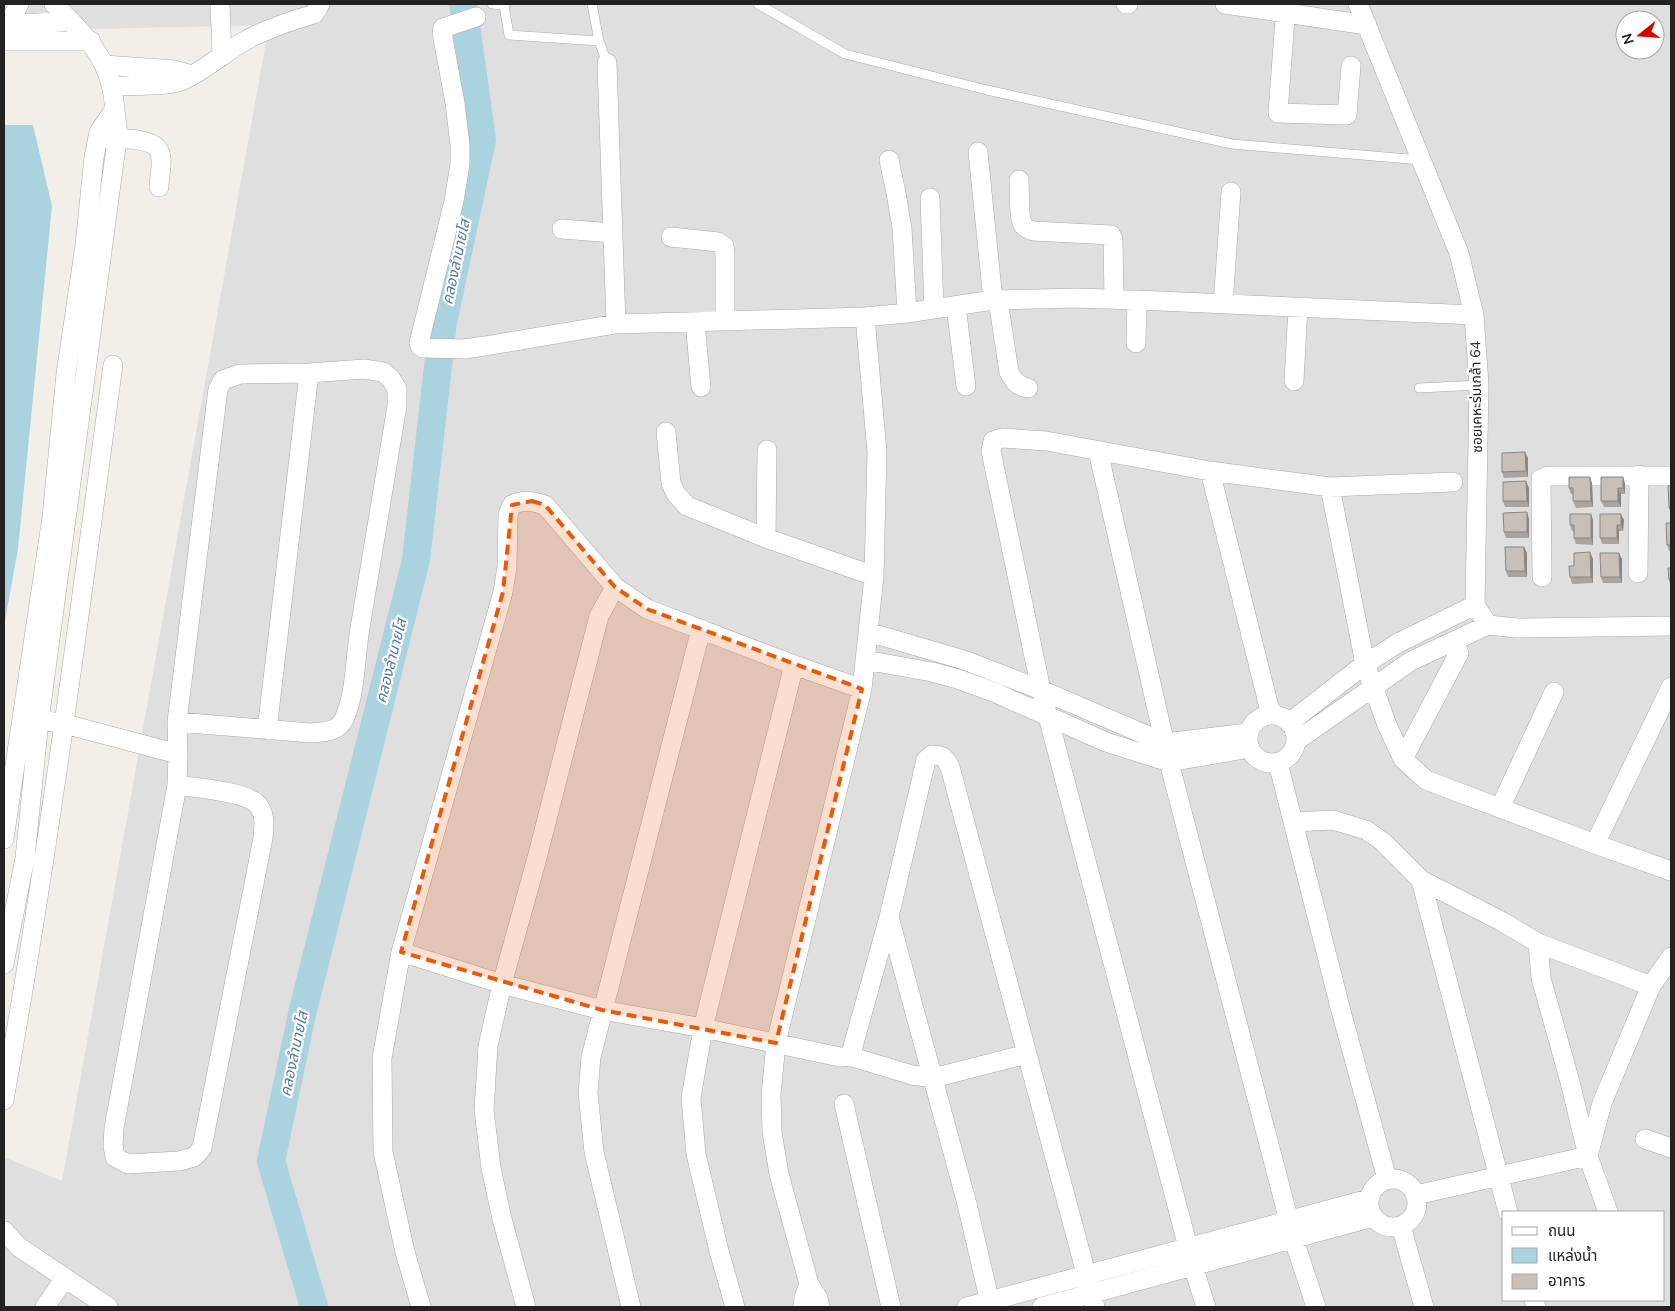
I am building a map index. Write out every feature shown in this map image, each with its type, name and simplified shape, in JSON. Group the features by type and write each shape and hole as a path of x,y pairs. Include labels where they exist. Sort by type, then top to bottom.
{"street":[{"path":"5,30 19,4"},
{"path":"4,839 31,719 89,346 118,132 112,86 104,65 91,42 54,4"},
{"path":"220,4 222,56"},
{"path":"112,86 170,84 180,81 203,70 261,32 314,14 320,4"},
{"path":"1226,4 1286,8 1367,25"},
{"name":"ซอยเคหะร่มเกล้า 64","path":"1358,4 1459,253 1474,315 1478,385 1475,605"},
{"path":"1286,8 1278,113 1347,115 1351,66"},
{"path":"475,18 443,28 442,32 455,102 460,145 460,164 454,201 419,344 423,348 464,349 616,324 865,317 995,300 1114,299 1474,315"},
{"path":"5,30 70,21"},
{"path":"5,30 91,42"},
{"path":"607,63 616,324"},
{"path":"104,65 175,70 192,75"},
{"path":"4,964 25,858 31,719 66,374 97,138 114,110"},
{"path":"97,138 144,141 154,145 160,152 161,159 159,187"},
{"path":"978,152 995,300 1009,372 1019,386 1028,388"},
{"path":"889,160 902,228 907,313"},
{"path":"1019,180 1020,216 1022,224 1026,228 1034,231 1111,235 1113,239 1114,299"},
{"path":"1223,304 1231,192"},
{"path":"930,198 934,309"},
{"path":"562,229 613,233"},
{"path":"671,237 718,242 724,246 725,321"},
{"path":"1136,343 1137,300"},
{"path":"956,306 966,386"},
{"path":"1294,381 1298,307"},
{"path":"820,1307 818,1298 809,1284 779,1174 772,1132 771,1095 776,1043 862,689 874,576 877,452 865,317"},
{"path":"695,322 700,387"},
{"path":"70,343 89,346"},
{"path":"4,1100 25,983 65,724 113,365"},
{"path":"177,722 311,733 331,731 343,720 350,701 397,406 397,389 391,379 383,372 364,369 309,373 240,374 223,380 218,390 177,722 177,786 114,1128 112,1146 115,1157 128,1164 179,1161 194,1157 202,1148 263,838 265,820 257,804 242,795 177,786"},
{"path":"267,730 309,373"},
{"path":"666,432 670,483 676,494 687,506 766,538 874,576"},
{"path":"1206,1307 1188,1248 1041,690 991,451 993,441 1002,438 1046,441 1210,472 1330,487 1452,482"},
{"path":"766,538 767,450"},
{"path":"1098,452 1169,762 1294,1240 1316,1307"},
{"path":"1210,472 1271,715"},
{"path":"1638,573 1639,475"},
{"path":"1542,577 1540,479 1549,476 1671,476"},
{"path":"1330,487 1365,664 1387,725 1403,759 1426,780 1671,871"},
{"path":"421,1307 405,1252 383,1152 382,1058 401,952 503,592 507,568 508,514 512,505 521,501 532,500 545,505 614,587 647,609 862,689"},
{"path":"526,1307 502,1219 491,1168 484,1110 488,1046 502,984 538,858 599,616 614,587"},
{"path":"1289,723 1365,664 1398,643 1475,605 1488,625"},
{"path":"1296,741 1411,661 1488,625 1517,628 1671,626"},
{"path":"631,1307 594,1152 588,1093 591,1057 701,630"},
{"path":"868,632 964,660 1041,690 1165,744 1249,741"},
{"path":"1403,759 1459,653"},
{"path":"865,660 932,672 958,679 996,692 1049,718 1106,742 1169,762 1249,741"},
{"path":"735,1307 719,1251 696,1154 691,1098 703,1028 794,665"},
{"path":"1595,844 1671,687"},
{"path":"1500,808 1554,692"},
{"path":"1271,715 1284,718 1289,723 1294,731 1296,741 1292,752 1278,763 1261,761 1252,753 1249,741 1256,721 1271,715"},
{"path":"31,719 65,724 178,754"},
{"path":"848,1056 852,1050 889,917 926,760 932,755 939,755 944,757 950,767 1093,1301"},
{"path":"1278,763 1341,1011 1387,1179"},
{"path":"1294,822 1334,820 1366,830 1382,841 1421,880 1503,922 1538,943 1651,986"},
{"path":"1421,880 1508,1211"},
{"path":"889,917 967,1204 990,1304"},
{"path":"1538,943 1542,978 1588,1156 1608,1211"},
{"path":"401,952 502,984 602,1010 703,1028 840,1057 848,1056 912,1075 933,1078 1027,1054"},
{"path":"1588,1156 1602,1103 1651,986 1671,957"},
{"path":"844,1104 891,1307"},
{"path":"1645,1139 1671,1148"},
{"path":"1416,1195 1588,1156"},
{"path":"1396,1178 1405,1181 1412,1187 1416,1195 1418,1205 1415,1214 1401,1226 1390,1227 1381,1224 1371,1208 1372,1190 1378,1183 1387,1179 1396,1178"},
{"path":"967,1307 990,1304 1086,1275 1289,1220 1371,1208"},
{"path":"1042,1307 1093,1301 1193,1266 1294,1240 1371,1208"},
{"path":"1401,1226 1424,1307"},
{"path":"8,1239 108,1307"},
{"path":"45,1307 65,1278"},
{"path":"803,1307 809,1284"}],"lane":[{"path":"492,4 504,5 509,35 599,41"},
{"path":"592,4 599,41 607,63"},
{"path":"758,4 844,54 987,90 1232,144 1422,160"},
{"path":"1419,388 1478,385"}],"highlighted area":[{"path":"532,501 545,505 615,587 647,609 862,689 776,1043 602,1010 401,952 503,592 512,505"}],"shaded area":[{"path":"4,4 1671,4 1671,1307 4,1307 4,1157 62,1181 269,25 4,31"}],"water":[{"path":"4,125 33,125 52,206 18,549 4,626"}],"building":[{"path":"1525,452 1526,471 1502,472 1502,453"},
{"path":"1569,477 1590,477 1591,501 1573,501 1573,488 1569,488"},
{"path":"1601,477 1623,477 1623,488 1618,488 1618,501 1601,501"},
{"path":"1526,481 1527,501 1503,501 1503,482"},
{"path":"1668,486 1671,486 1671,507 1669,508"},
{"path":"1527,512 1527,532 1504,532 1503,513"},
{"path":"1570,514 1591,514 1591,538 1574,538 1574,525 1570,525"},
{"path":"1600,514 1621,514 1621,525 1617,525 1617,538 1600,538"},
{"path":"1666,523 1671,523 1671,545 1667,545"},
{"path":"1505,547 1524,547 1525,571 1506,571"},
{"path":"1590,552 1591,577 1570,577 1569,566 1574,566 1574,553"},
{"path":"1600,553 1619,553 1620,577 1601,577"},
{"path":"1668,568 1671,568 1671,580 1669,580"}],"waterway":[{"name":"คลองลำนายโส","path":"314,1307 271,1161 302,1014 416,560 443,322 482,140 463,4"}]}
